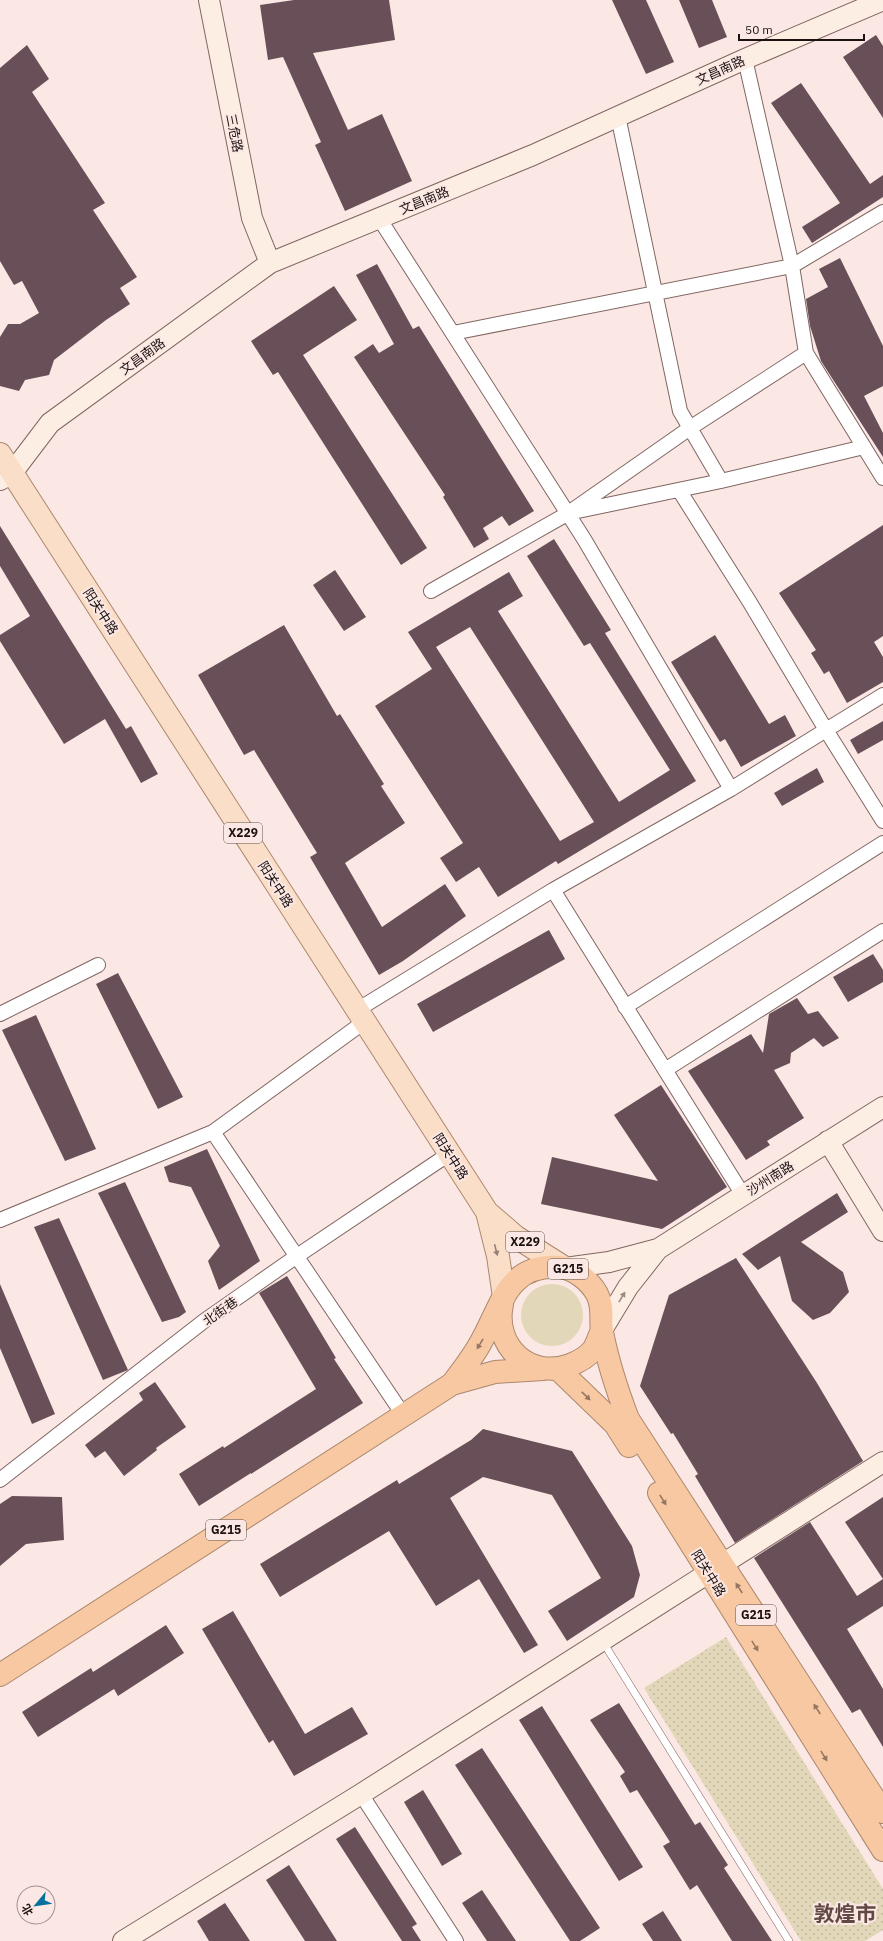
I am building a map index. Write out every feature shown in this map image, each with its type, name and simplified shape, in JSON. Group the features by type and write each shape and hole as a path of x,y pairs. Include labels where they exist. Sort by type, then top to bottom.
{"highway":[{"name":"G215","path":"0,1675 452,1384 481,1343 511,1285 524,1274 544,1266 566,1268 584,1278 598,1294 603,1310 602,1330"},
{"path":"504,1297 500,1316 506,1342 520,1359 551,1369"},
{"path":"452,1384 494,1372 551,1369 580,1361 593,1350 602,1330"},
{"name":"阳关中路","path":"602,1330 610,1372 628,1419 883,1850"},
{"name":"阳关中路","path":"551,1369 615,1424 716,1568 883,1812"}],"main road":[{"name":"阳关中路","path":"0,454 6,476 361,1016 487,1212"},
{"name":"X229","path":"487,1212 516,1237 566,1268"},
{"name":"X229","path":"487,1212 498,1256 504,1297"}],"street":[{"name":"三危路","path":"209,0 252,218 270,263"},
{"name":"文昌南路","path":"6,476 50,423 270,263 533,155 745,59 883,0"},
{"path":"745,59 792,266 806,354 864,447 881,469"},
{"path":"618,116 680,411 721,481"},
{"path":"453,333 792,266 883,212"},
{"path":"379,218 567,514 731,789"},
{"path":"430,591 567,514 690,428 806,354"},
{"path":"567,514 721,481 864,447"},
{"path":"679,490 749,601 826,730 883,821"},
{"path":"0,1220 213,1132 361,1016 552,890 731,789 883,695"},
{"path":"626,1007 883,843"},
{"path":"552,890 743,1195"},
{"path":"665,1070 883,931"},
{"path":"0,1014 98,965"},
{"name":"沙州南路","path":"658,1249 883,1106"},
{"path":"213,1132 404,1416"},
{"path":"828,1141 883,1231"},
{"name":"北街巷","path":"0,1480 204,1321 297,1256 449,1154"},
{"path":"566,1268 609,1262 658,1249"},
{"path":"602,1330 628,1287 658,1249"},
{"path":"123,1941 361,1794 883,1462"},
{"path":"361,1794 456,1941"}],"lane":[{"path":"602,1640 789,1941"}],"shaded area":[{"path":"552,1284 569,1289 574,1293 578,1298 583,1315 578,1332 574,1337 569,1341 552,1346 535,1341 530,1337 526,1332 521,1315 526,1298 530,1293 535,1289"},
{"path":"726,1637 883,1889 883,1930 865,1941 801,1941 644,1688"}],"building":[{"path":"294,0 389,0 395,40 313,53 348,130 382,114 412,181 345,211 315,145 321,142 283,57 268,60 260,5"},
{"path":"612,0 646,0 674,62 646,74"},
{"path":"679,0 712,0 727,37 699,48"},
{"path":"876,35 883,46 883,118 843,57"},
{"path":"27,45 49,79 32,92 105,203 93,210 137,277 120,288 130,304 106,320 54,360 49,375 25,380 19,391 0,386 0,337 8,324 20,324 39,313 22,281 14,285 0,261 0,68"},
{"path":"801,83 870,184 883,175 883,197 812,243 802,227 840,203 771,103"},
{"path":"840,258 883,346 883,386 864,396 883,433 883,457 821,361 810,326 806,299 828,287 819,269"},
{"path":"377,264 413,329 419,326 534,511 509,526 502,516 483,528 489,539 474,548 443,497 445,495 354,357 373,344 379,353 394,344 356,275"},
{"path":"334,286 357,320 303,355 427,548 401,565 278,372 273,375 251,341"},
{"path":"883,525 883,636 874,642 883,657 883,682 847,703 829,671 824,674 811,653 816,650 779,593"},
{"path":"0,526 126,729 131,726 158,774 141,783 105,719 64,744 0,641 0,635 30,616 0,566"},
{"path":"554,539 611,630 605,633 696,781 558,864 556,861 498,897 479,867 456,882 440,858 463,843 375,706 432,669 408,632 509,572 523,596 498,611 619,802 670,770 590,643 584,646 527,556","holes":["470,627 594,822 560,841 436,647"]},
{"path":"335,570 366,617 344,631 313,585"},
{"path":"284,625 337,716 340,714 384,784 381,786 405,823 345,863 382,927 445,884 466,916 403,961 379,975 310,857 317,853 254,750 244,755 198,675"},
{"path":"715,635 769,724 785,715 796,736 741,767 725,739 720,742 671,662"},
{"path":"883,721 883,740 858,754 850,740"},
{"path":"817,768 824,782 782,806 774,793"},
{"path":"549,930 565,959 433,1032 417,1004"},
{"path":"873,954 883,970 883,982 848,1002 833,977"},
{"path":"118,973 183,1097 158,1109 96,984"},
{"path":"797,998 808,1014 818,1011 839,1038 823,1047 814,1038 791,1053 790,1063 774,1070 804,1118 767,1141 770,1145 746,1160 688,1071 751,1034 763,1053 769,1014"},
{"path":"36,1015 96,1149 65,1161 2,1030"},
{"path":"661,1085 727,1187 662,1229 541,1204 552,1157 658,1181 614,1115"},
{"path":"207,1149 260,1261 219,1290 208,1261 220,1246 191,1187 169,1182 164,1167"},
{"path":"125,1182 186,1312 179,1317 162,1322 98,1193"},
{"path":"837,1193 848,1212 801,1242 843,1272 849,1292 830,1313 813,1320 792,1301 780,1256 758,1270 742,1254"},
{"path":"59,1218 128,1370 103,1380 34,1227"},
{"path":"736,1258 817,1383 863,1461 735,1543 695,1476 698,1474 673,1433 671,1434 640,1386 669,1295"},
{"path":"287,1276 336,1358 334,1359 363,1403 199,1506 179,1474 223,1446 224,1448 316,1389 259,1293"},
{"path":"0,1284 55,1414 32,1424 0,1348"},
{"path":"155,1382 186,1427 156,1448 157,1450 124,1476 105,1451 95,1458 85,1445 143,1400 139,1393"},
{"path":"483,1429 572,1451 632,1546 640,1575 634,1597 567,1641 548,1611 601,1578 552,1495 483,1477 450,1498 538,1645 524,1653 479,1579 436,1606 389,1531 280,1597 260,1564 397,1480 399,1484 471,1440"},
{"path":"12,1496 62,1497 64,1540 26,1544 0,1566 0,1504"},
{"path":"883,1497 883,1579 845,1522"},
{"path":"810,1522 857,1596 883,1579 883,1606 847,1629 883,1689 883,1747 860,1709 852,1713 754,1558"},
{"path":"233,1611 305,1734 352,1707 368,1734 294,1776 273,1740 269,1743 202,1629"},
{"path":"166,1625 184,1653 118,1696 114,1689 38,1737 22,1712 91,1668 93,1672"},
{"path":"619,1703 695,1825 700,1822 728,1865 724,1868 772,1941 732,1941 697,1885 690,1890 663,1846 670,1842 637,1790 630,1793 620,1776 625,1772 590,1720"},
{"path":"542,1706 643,1867 619,1881 519,1720"},
{"path":"482,1748 600,1928 580,1941 570,1941 455,1765"},
{"path":"423,1790 462,1854 442,1866 404,1802"},
{"path":"355,1827 417,1924 412,1927 421,1941 402,1941 336,1839"},
{"path":"289,1865 337,1941 305,1941 266,1880"},
{"path":"482,1890 516,1941 487,1941 462,1903"},
{"path":"225,1903 250,1941 209,1941 197,1921"},
{"path":"663,1911 682,1941 653,1941 642,1924"}],"district":[{"name":"敦煌市","path":"845,1914"}]}
